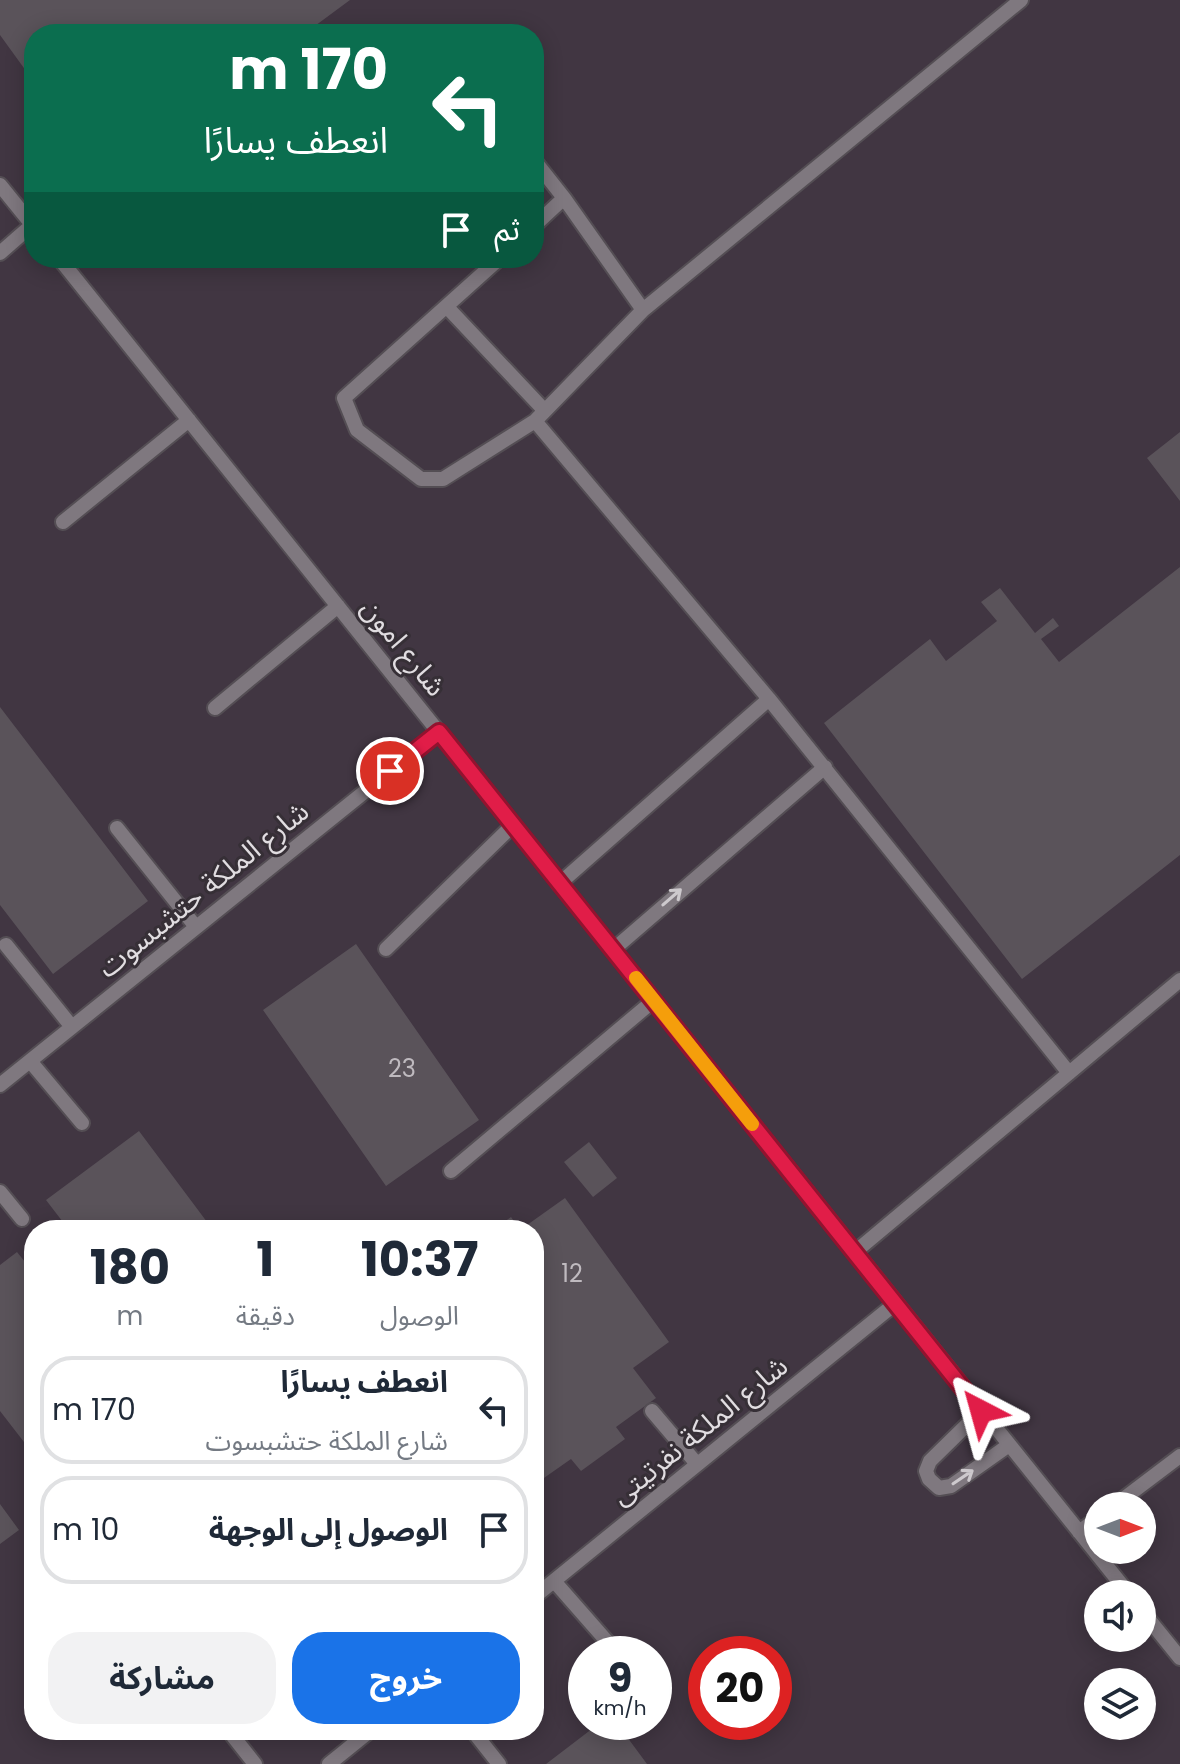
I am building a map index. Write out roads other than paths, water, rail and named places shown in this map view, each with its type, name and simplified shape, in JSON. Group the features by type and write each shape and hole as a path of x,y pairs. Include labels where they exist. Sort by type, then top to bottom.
{"lane":[{"path":"489,268 344,398 357,430 421,479 443,479 540,416 643,310 1021,0"},
{"path":"544,173 643,310"},
{"path":"0,185 24,215"},
{"path":"544,217 564,198"},
{"path":"0,253 24,233"},
{"name":"شارع امون","path":"67,268 1118,1580"},
{"path":"447,307 540,416 1069,1073"},
{"path":"63,522 189,420"},
{"path":"215,708 338,606"},
{"path":"559,884 769,699"},
{"name":"شارع الملكة حتشبسوت","path":"0,1085 439,732"},
{"path":"614,949 825,767"},
{"path":"386,949 513,825"},
{"path":"117,828 196,927"},
{"path":"6,945 72,1027"},
{"path":"855,1252 1180,980"},
{"path":"451,1171 653,1001"},
{"path":"30,1061 82,1123"},
{"path":"0,1192 22,1219"},
{"name":"شارع الملكة نفرتيتى","path":"544,1589 896,1303"},
{"path":"652,1411 697,1464"},
{"path":"981,1411 930,1461 926,1471 929,1479 939,1488 951,1486 1009,1445"},
{"path":"1132,1492 1180,1456"},
{"path":"1079,1532 1084,1528"},
{"path":"554,1581 602,1636"},
{"path":"1156,1628 1180,1658"},
{"path":"236,1740 255,1764"},
{"path":"329,1764 359,1740"},
{"path":"480,1740 499,1764"}]}
